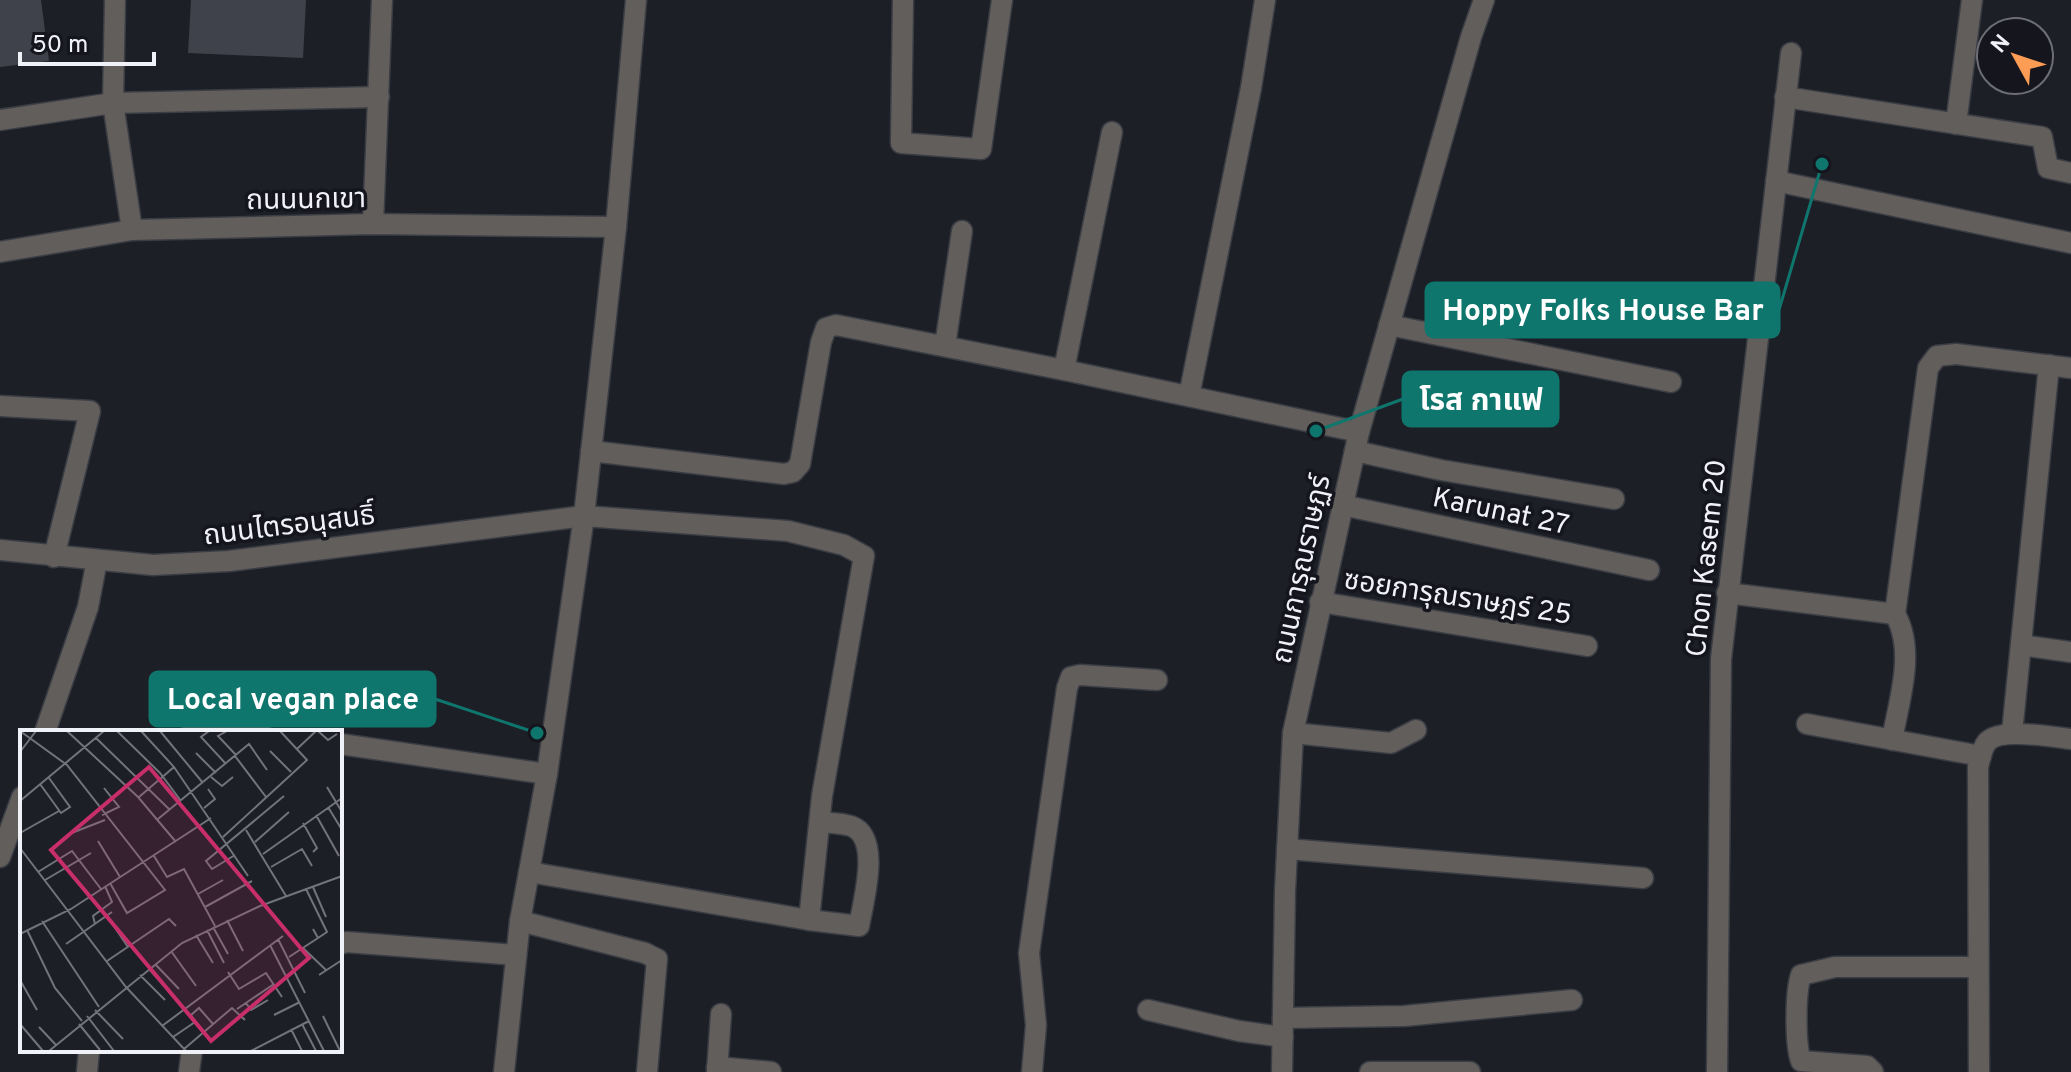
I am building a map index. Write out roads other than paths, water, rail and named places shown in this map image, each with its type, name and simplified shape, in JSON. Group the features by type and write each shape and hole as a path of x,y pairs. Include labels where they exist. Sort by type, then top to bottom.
{"street":[{"path":"115,0 113,103 132,230"},
{"path":"373,224 382,0"},
{"path":"504,1072 520,921 547,774 584,516 616,227 636,0"},
{"path":"903,0 901,143 981,149 1002,0"},
{"path":"1189,396 1251,88 1265,0"},
{"name":"ถนนการุณราษฏร์","path":"1282,1072 1293,733 1357,442 1484,0"},
{"path":"1956,124 1972,0"},
{"name":"Chon Kasem 20","path":"1717,1072 1721,659 1791,53"},
{"path":"0,120 113,103 379,97"},
{"path":"1785,97 2042,137 2048,168 2071,173"},
{"path":"1064,370 1112,132"},
{"path":"1776,181 2071,243"},
{"name":"ถนนนกเขา","path":"0,252 132,230 373,224 616,227"},
{"path":"945,346 962,231"},
{"path":"591,451 784,474 793,472 800,464 821,342 826,328 836,325 1189,396 1357,442 1441,470 1614,499"},
{"path":"1389,325 1671,382"},
{"path":"1892,740 1905,661 1903,628 1895,614 1928,368 1937,356 1956,354 2071,368"},
{"path":"2012,733 2049,365"},
{"path":"0,406 90,411 54,557"},
{"name":"Karunat 27","path":"1342,505 1649,570"},
{"name":"ถนนไตรอนุสนธิ์","path":"0,550 153,565 229,561 584,516 788,531 844,545 864,556 820,822"},
{"path":"46,730 88,607 97,560"},
{"path":"1727,593 1895,614"},
{"name":"ซอยการุณราษฎร์ 25","path":"1320,602 1587,646"},
{"path":"2021,645 2071,652"},
{"path":"1032,1072 1036,1025 1029,953 1067,688 1071,677 1080,675 1157,680"},
{"path":"191,722 247,730"},
{"path":"1807,724 1981,756"},
{"path":"1293,733 1391,743 1416,730"},
{"path":"1979,1072 1976,967 1978,767 1981,756 1985,744 1993,737 2012,733 2071,739"},
{"path":"342,744 547,774"},
{"path":"0,857 20,802"},
{"path":"529,872 809,920 859,926 869,850 862,833 852,826 820,822 809,920"},
{"path":"1287,849 1643,878"},
{"path":"520,921 645,953 657,959 647,1072"},
{"path":"342,943 516,955"},
{"path":"1873,1072 1867,1066 1801,1061 1798,990 1801,975 1835,967 1976,967"},
{"path":"1148,1010 1239,1031 1572,1000"},
{"path":"721,1014 717,1070 771,1072"},
{"path":"87,1072 89,1052"},
{"path":"189,1072 192,1052"},
{"path":"1370,1072 1470,1072"}],"place":[{"name":"Hoppy Folks House Bar","path":"1822,164"},
{"name":"โรส กาแฟ","path":"1316,431"},
{"name":"Local vegan place","path":"537,733"}]}
